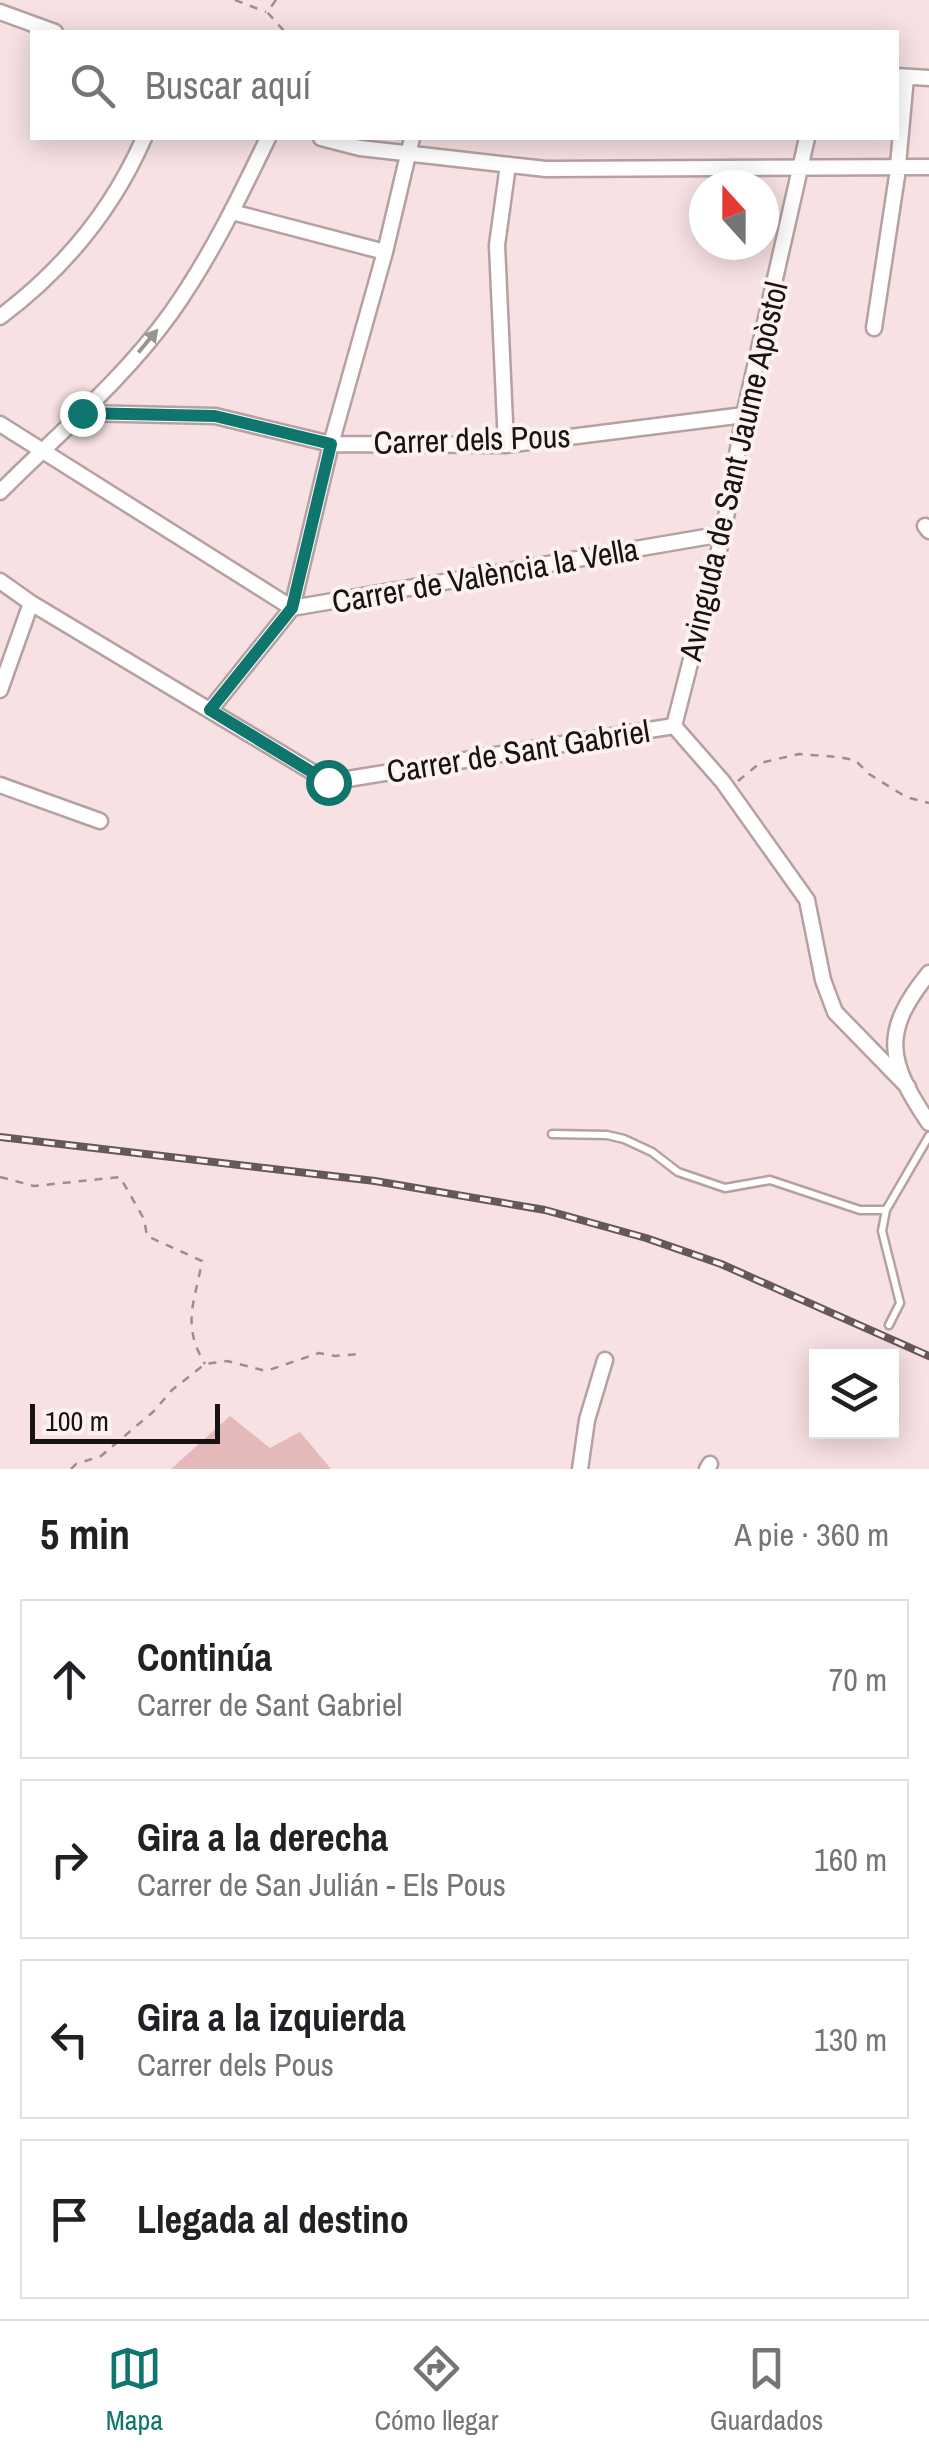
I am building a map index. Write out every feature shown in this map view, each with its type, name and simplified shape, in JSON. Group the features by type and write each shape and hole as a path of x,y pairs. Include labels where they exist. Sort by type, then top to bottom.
{"street":[{"path":"0,12 49,30"},
{"path":"899,137 901,76 929,78"},
{"path":"0,317 45,282 92,230 128,174 143,140"},
{"path":"0,492 82,413 170,314 232,212 267,140"},
{"path":"329,140 350,146 559,169 929,167"},
{"path":"210,710 292,608 411,140"},
{"name":"Avinguda de Sant Jaume Apòstol","path":"674,726 724,534 744,415 807,140"},
{"path":"874,328 899,140"},
{"path":"506,445 497,245 508,165"},
{"path":"232,212 385,252"},
{"name":"Carrer dels Pous","path":"82,413 215,416 331,444 506,445 744,415"},
{"name":"Carrer de València la Vella","path":"0,424 292,608 724,534"},
{"name":"Carrer de Sant Gabriel","path":"0,580 32,604 328,782 674,726"},
{"path":"0,690 32,604"},
{"path":"674,726 728,790 807,900 823,980 836,1012 908,1088"},
{"path":"0,785 100,821"},
{"path":"929,972 905,1004 893,1036 908,1088 929,1123"},
{"path":"580,1469 587,1420 606,1360"}],"lane":[{"path":"552,1134 606,1135 624,1140 652,1152 678,1172 726,1188 770,1180 860,1210 886,1210"},
{"path":"888,1325 900,1304 882,1231 886,1210 929,1136"}],"path":[{"path":"235,0 267,12 283,30"},
{"path":"267,12 276,0"},
{"path":"728,790 760,764 799,754 855,760 869,774 906,796 929,803"},
{"path":"0,1177 34,1186 120,1177 144,1219 147,1236 202,1261 190,1303 195,1346 205,1364"},
{"path":"70,1469 101,1456 205,1364 227,1361 266,1371 319,1353 360,1354"}],"shaded area":[{"path":"230,1416 270,1448 300,1432 331,1469 171,1469"}],"railway":[{"path":"0,1137 375,1181 545,1210 721,1264 929,1356"}],"route":[{"path":"82,413 215,416 331,444 292,608 210,710 328,782"}]}
